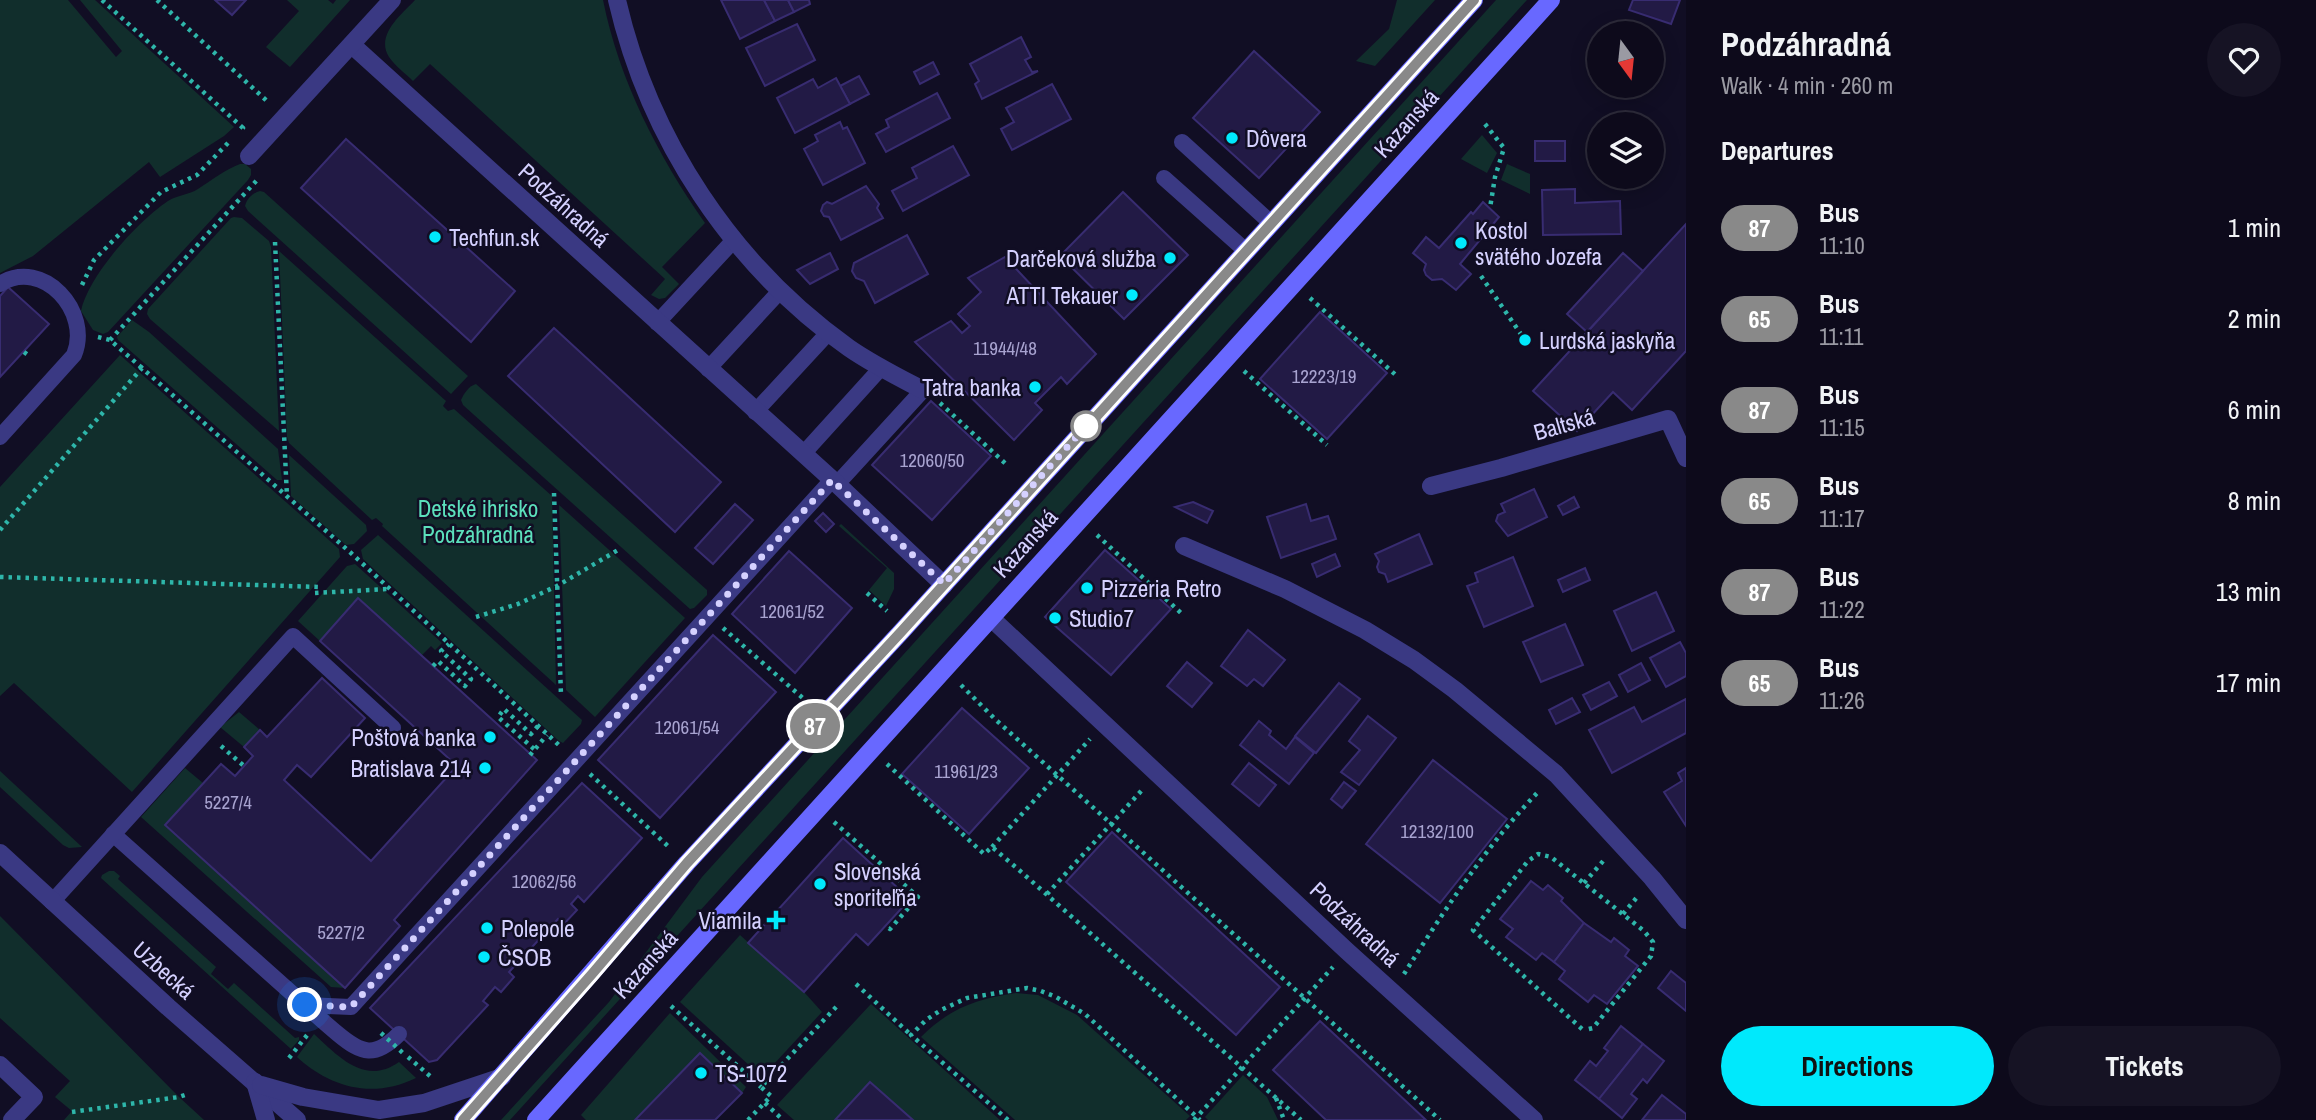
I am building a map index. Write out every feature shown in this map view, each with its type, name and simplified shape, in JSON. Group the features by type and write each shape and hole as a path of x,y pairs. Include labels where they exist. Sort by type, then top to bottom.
{"main road":[{"name":"Kazanská","path":"463,1120 687,863 1474,0"},
{"name":"Kazanská","path":"537,1120 1551,0"}],"street":[{"path":"249,156 391,0"},
{"path":"617,0 628,47 657,120 691,181 734,240 780,291 828,333 881,368 923,390"},
{"name":"Podzáhradná","path":"352,45 944,584"},
{"name":"Baltská","path":"1431,486 1668,419 1686,458"},
{"path":"1184,546 1285,589 1375,636 1455,690 1556,774 1686,920"},
{"name":"Podzáhradná","path":"991,618 1347,951 1534,1120"},
{"name":"Uzbecká","path":"0,853 297,1120"},
{"path":"0,1065 34,1097 12,1120"},
{"path":"255,1082 303,1097 379,1110 424,1103 502,1077"},
{"path":"255,1082 266,1120"}],"lane":[{"path":"1182,142 1271,223"},
{"path":"1164,177 1246,251"},
{"path":"657,323 734,240"},
{"path":"0,284 12,277 41,280 57,289 77,319 79,334 79,345 74,355 0,437"},
{"path":"708,369 780,291"},
{"path":"755,412 828,333"},
{"path":"803,454 881,368"},
{"path":"305,1005 351,1007 834,482 923,390"},
{"path":"52,902 293,636 393,727"},
{"path":"113,834 353,1046 363,1051 380,1049 399,1034"}],"path":[{"path":"71,308 94,260 161,192 197,175 243,128 102,0"},
{"path":"157,0 267,101"},
{"path":"1485,124 1504,148 1495,177 1490,208"},
{"path":"261,176 110,340 389,589 669,847"},
{"path":"275,242 287,497"},
{"path":"1481,276 1525,340"},
{"path":"1310,298 1398,377"},
{"path":"0,530 142,368"},
{"path":"1244,370 1327,446"},
{"path":"554,493 561,695"},
{"path":"1097,535 1181,613"},
{"path":"476,617 518,604 557,586 618,550"},
{"path":"0,577 320,587"},
{"path":"315,593 389,589"},
{"path":"867,593 887,611"},
{"path":"710,616 805,700"},
{"path":"433,666 438,661 465,686 471,679 442,652 449,644"},
{"path":"960,684 1440,1120"},
{"path":"534,750 498,717 504,709 531,734 538,726"},
{"path":"887,764 984,854 1104,724"},
{"path":"530,755 547,735"},
{"path":"215,740 244,766"},
{"path":"1047,894 1158,773"},
{"path":"1392,992 1427,937 1514,817 1556,774"},
{"path":"834,822 918,897 890,929 886,926"},
{"path":"1584,883 1619,842"},
{"path":"992,846 1301,1120"},
{"path":"1538,854 1551,856 1584,883 1644,931 1653,942 1651,956 1592,1028 1584,1029 1473,930 1528,860 1538,854"},
{"path":"911,1035 933,1015 967,998 1027,988 1041,991 1085,1014 1197,1119 1347,951"},
{"path":"856,985 1008,1120"},
{"path":"670,1005 771,1096 748,1120"},
{"path":"761,1087 837,1006"},
{"path":"381,1033 433,1078"},
{"path":"72,1112 185,1094"},
{"path":"1275,1096 1284,1120"},
{"path":"765,1103 783,1120"}],"green space":[{"path":"0,0 68,0 116,57 122,51 80,0 95,0 234,127 160,177 149,162 33,256 0,273"},
{"path":"287,0 328,0 333,4 336,0 350,0 290,67 266,47 299,11"},
{"path":"415,0 603,0 619,59 642,116 671,171 705,223 662,267 679,284 665,298 659,299 651,295 665,279 430,64 413,81 391,60 385,41 388,33 397,18"},
{"path":"1397,0 1435,0 1375,66 1356,61 1389,29"},
{"path":"1496,0 1527,0 510,1120 501,1120 609,1002 702,877"},
{"path":"1482,135 1497,153 1487,173 1461,159"},
{"path":"240,164 251,169 248,180 108,332 103,334 93,330 81,311 86,297 104,266 129,235 168,201 194,191"},
{"path":"1507,164 1530,174 1530,194 1501,180"},
{"path":"260,191 468,376 451,394 248,211 245,206 247,201"},
{"path":"234,217 242,218 269,241 271,247 279,431 147,314 148,309"},
{"name":"Detské ihrisko Podzáhradná","path":"279,251 446,401 443,406 448,411 454,409 552,496 556,685 382,526 383,524 376,518 372,520 289,443"},
{"path":"132,320 149,332 278,449 282,480 277,480 118,340 117,337"},
{"path":"120,355 339,549 340,557 132,792 14,683 0,696 0,487"},
{"path":"476,384 707,590 707,595 690,609 463,405 461,400 464,395"},
{"path":"289,455 366,525 367,531 354,544 346,545 291,496"},
{"path":"559,505 685,618 595,717 566,690"},
{"path":"841,524 894,573 894,589 886,606 869,590 887,568 839,526"},
{"path":"378,535 582,720 563,743 363,559 361,550"},
{"path":"355,564 442,643 435,650 431,646 421,656 358,598 320,641 298,621 347,566"},
{"path":"239,712 260,730 244,747 220,727"},
{"path":"185,768 203,783 166,825 345,988 331,987 141,817"},
{"path":"0,771 82,847 69,848 63,845 0,787"},
{"path":"109,871 120,876 118,879 216,967 211,974 228,989 234,983 295,1038 299,1037 291,1049 101,878"},
{"path":"0,916 204,1120 64,1120 72,1111 55,1097 70,1081 0,1018"},
{"path":"740,935 804,992 822,1012 762,1077 680,1002"},
{"path":"1016,993 1038,995 1077,1015 1190,1116 1186,1120 1015,1120 921,1037 942,1019 964,1006"},
{"path":"871,1004 1000,1120 913,1120 870,1082 835,1120 794,1120 777,1105"},
{"path":"670,1013 746,1087 742,1093 700,1053 635,1120 586,1120 581,1115"},
{"path":"314,1034 353,1066 375,1071 387,1069 399,1062 416,1078 384,1088 368,1089 338,1083 310,1068 297,1057"},
{"path":"1243,1075 1267,1097 1278,1120 1208,1120 1205,1117"}],"building":[{"path":"215,0 246,0 232,15"},
{"path":"721,0 764,0 775,21 740,39"},
{"path":"764,0 788,0 794,12 775,21"},
{"path":"788,0 809,0 810,4 794,12"},
{"path":"1633,0 1680,0 1671,24 1629,10"},
{"path":"797,24 815,60 765,86 746,48"},
{"path":"1021,37 1031,57 1025,60 1032,72 1038,71 982,99 975,84 979,81 970,64"},
{"path":"1254,51 1320,112 1259,178 1193,118"},
{"path":"933,62 939,74 920,84 914,72"},
{"path":"859,76 869,94 850,104 840,86"},
{"path":"836,78 850,104 795,133 777,98 813,79 818,88"},
{"path":"1052,84 1071,119 1012,150 1001,129 1014,122 1006,108"},
{"path":"937,93 950,118 886,152 876,134 889,127 886,120"},
{"path":"840,122 843,129 847,127 865,163 823,185 804,149 818,141 815,135"},
{"path":"346,139 515,291 471,342 301,188"},
{"path":"1535,141 1565,141 1565,161 1535,161"},
{"path":"953,146 969,175 903,211 892,191 917,178 912,168"},
{"path":"866,186 879,204 877,208 883,218 841,240 829,217 824,216 821,211 823,205 827,202 832,204"},
{"path":"1575,189 1575,203 1620,201 1621,234 1543,235 1542,190"},
{"path":"1123,192 1188,255 1124,319 1060,256"},
{"name":"Kostol svätého Jozefa","path":"1483,202 1499,217 1460,264 1471,274 1456,290 1442,279 1432,280 1424,270 1426,264 1413,253 1426,237 1439,248"},
{"path":"1686,224 1686,351 1632,410 1613,392 1577,431 1533,391"},
{"path":"907,235 928,274 875,303 864,281 856,278 852,271 854,263"},
{"path":"830,253 838,269 810,284 797,270"},
{"path":"1623,253 1643,271 1587,332 1567,314"},
{"path":"1005,257 1096,354 1067,384 1061,377 1035,403 1042,410 1014,440 915,342 951,321 962,333 970,326 958,314 981,292 968,278"},
{"path":"8,287 49,324 0,377 0,296"},
{"path":"1320,312 1387,373 1327,439 1260,379"},
{"path":"554,328 721,482 675,532 508,376"},
{"path":"931,401 991,456 932,520 872,465"},
{"path":"1534,489 1547,517 1508,536 1496,521 1498,515 1505,512 1501,504"},
{"path":"1574,497 1579,507 1563,515 1558,506"},
{"path":"1193,502 1213,511 1207,523 1175,507"},
{"path":"735,504 753,520 713,564 695,548"},
{"path":"1306,504 1311,521 1328,516 1336,539 1281,558 1267,517"},
{"path":"823,513 834,524 826,532 815,521"},
{"path":"1419,534 1432,564 1388,582 1385,574 1379,572 1379,561 1375,554"},
{"path":"1105,550 1171,609 1111,675 1045,617"},
{"path":"789,551 852,608 795,673 732,614"},
{"path":"1335,554 1340,566 1317,577 1312,564"},
{"path":"1513,557 1533,606 1484,627 1467,586 1478,582 1475,573"},
{"path":"1585,568 1590,580 1563,592 1558,580"},
{"path":"1656,592 1674,631 1632,651 1614,611"},
{"path":"358,598 537,760 394,920 400,926 345,988 165,825 221,764 235,776 253,756 244,747 260,730 267,737 322,678 365,718 311,777 297,765 284,780 371,861 457,766 320,641"},
{"path":"1565,624 1583,665 1541,682 1523,642"},
{"path":"1248,630 1285,660 1263,686 1254,679 1247,686 1221,666"},
{"path":"713,635 776,692 660,818 598,760"},
{"path":"1680,642 1686,653 1686,676 1666,687 1650,658"},
{"path":"1187,662 1212,683 1192,707 1167,686"},
{"path":"1641,663 1650,680 1628,692 1619,675"},
{"path":"1609,682 1617,696 1591,710 1583,695"},
{"path":"1339,683 1360,699 1316,753 1295,736"},
{"path":"1572,698 1580,712 1556,724 1549,710"},
{"path":"1686,699 1686,733 1612,773 1589,730 1634,707 1642,722"},
{"path":"962,708 1029,768 969,834 902,774"},
{"path":"1368,716 1396,738 1359,785 1341,772 1360,750 1349,741"},
{"path":"1259,721 1271,731 1269,735 1286,749 1295,737 1314,753 1289,784 1240,745"},
{"path":"1433,760 1507,819 1440,903 1366,844"},
{"path":"1249,763 1276,785 1259,806 1232,784"},
{"path":"1686,768 1686,826 1664,792 1682,781 1678,773"},
{"path":"1344,782 1356,791 1342,808 1331,799"},
{"path":"582,783 642,838 584,902 578,896 571,904 577,910 564,924 558,919 509,972 514,977 501,992 495,987 483,1001 488,1005 437,1060 429,1062 370,1008"},
{"path":"1112,832 1280,987 1236,1035 1066,882"},
{"path":"843,838 910,899 868,945 856,934 804,992 748,943"},
{"path":"1531,881 1543,890 1548,885 1584,923 1554,962 1542,953 1536,960 1506,937 1513,929 1500,919"},
{"path":"1584,923 1611,942 1614,938 1629,950 1625,956 1638,966 1607,1004 1594,995 1588,1002 1559,979 1565,971 1554,962"},
{"path":"1671,971 1686,983 1686,1011 1658,988"},
{"path":"1320,1021 1426,1120 1326,1120 1273,1070"},
{"path":"1621,1026 1643,1044 1599,1099 1575,1080 1590,1061 1596,1066 1608,1051 1604,1048"},
{"path":"1643,1044 1664,1061 1647,1083 1643,1079 1631,1094 1637,1099 1622,1118 1599,1099"},
{"name":"TS-1072","path":"700,1053 742,1093 715,1120 635,1120"},
{"path":"870,1082 913,1120 835,1120"},
{"path":"1662,1095 1686,1114 1686,1120 1642,1120"}],"bus line":[{"name":"87","path":"463,1120 687,863 901,632 1474,0"}],"place":[{"name":"Dôvera","path":"1232,138"},
{"name":"Techfun.sk","path":"435,237"},
{"name":"Kostol svätého Jozefa","path":"1461,243"},
{"name":"Darčeková služba","path":"1170,258"},
{"name":"ATTI Tekauer","path":"1132,295"},
{"name":"Lurdská jaskyňa","path":"1525,340"},
{"name":"Tatra banka","path":"1035,387"},
{"name":"Pizzeria Retro","path":"1087,588"},
{"name":"Studio7","path":"1055,618"},
{"name":"Poštová banka","path":"490,737"},
{"name":"Bratislava 214","path":"485,768"},
{"name":"Slovenská sporiteľňa","path":"820,884"},
{"name":"Viamila","path":"776,920"},
{"name":"Polepole","path":"487,928"},
{"name":"ČSOB","path":"484,957"},
{"name":"TS-1072","path":"701,1073"}],"route":[{"path":"305,1005 351,1007 832,480 944,584 1088,424 1086,426"}]}
